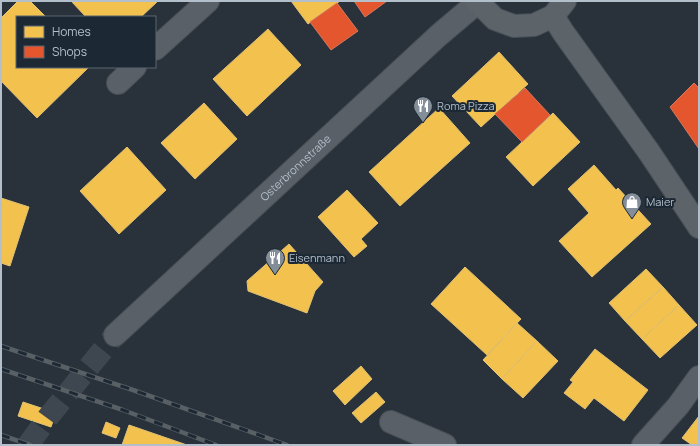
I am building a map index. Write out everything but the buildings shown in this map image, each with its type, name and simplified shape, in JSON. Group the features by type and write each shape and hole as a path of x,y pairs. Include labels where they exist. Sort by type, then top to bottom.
{"main road":[{"path":"478,1 495,19 514,26 534,25 559,8 563,32 649,152 699,227"}],"street":[{"path":"156,48 208,1"},
{"name":"Osterbronnstraße","path":"115,335 439,35 478,1"},
{"path":"118,83 134,68"},
{"path":"643,445 678,406 699,377"},
{"path":"390,422 445,445"}],"tunnel":[{"path":"28,445 49,416 115,335"}],"railway":[{"path":"1,346 133,390 287,445"},
{"path":"1,369 123,410 216,445"},
{"path":"1,435 30,445"}],"place":[{"name":"Roma Pizza","path":"423,123"},
{"name":"Maier","path":"632,219"},
{"name":"Eisenmann","path":"275,275"}]}
